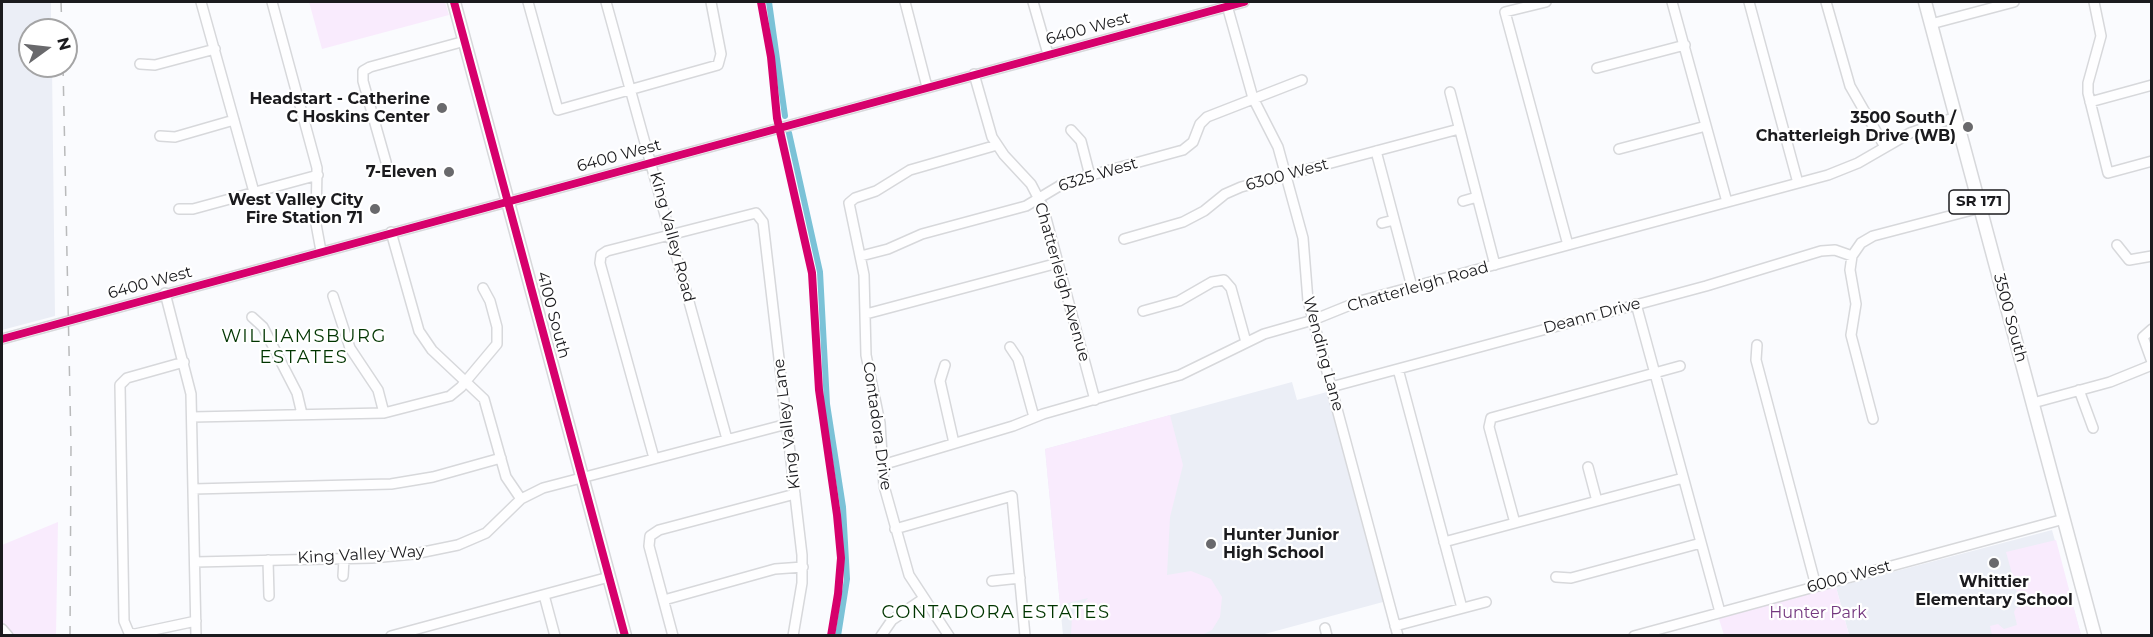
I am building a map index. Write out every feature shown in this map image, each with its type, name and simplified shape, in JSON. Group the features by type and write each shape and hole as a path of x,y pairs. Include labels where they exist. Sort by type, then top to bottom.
{"main road":[{"name":"4100 South","path":"454,2 584,477 625,636"},
{"name":"3500 South","path":"1925,2 2096,636"}],"street":[{"path":"201,2 254,192"},
{"path":"272,2 318,175 316,224 321,251"},
{"path":"528,2 558,110 713,68 720,63 721,54 711,2"},
{"name":"King Valley Road","path":"606,2 727,439"},
{"path":"905,2 927,87"},
{"path":"1034,2 1048,54"},
{"name":"6400 West","path":"2,339 1227,4 1244,2"},
{"path":"1546,2 1505,12 1568,245"},
{"path":"1672,2 1727,202"},
{"path":"1749,2 1798,183"},
{"path":"1826,2 1852,93 1884,147"},
{"path":"1931,24 2014,2"},
{"path":"2094,2 2101,36 2088,83 2090,102 2108,173 2151,161"},
{"name":"Wending Lane","path":"1227,4 1253,98 1275,141 1286,175 1304,245 1305,287 1313,320 1397,631"},
{"path":"386,162 363,81 363,72 370,67 465,41"},
{"path":"1597,68 1685,45"},
{"path":"140,64 155,65 214,49"},
{"name":"Chatterleigh Avenue","path":"974,74 990,131 997,145 1028,179 1039,198 1095,400"},
{"name":"6325 West","path":"861,256 888,249 922,234 1023,207 1063,183 1183,150 1193,142 1200,124 1207,117 1302,81"},
{"path":"2090,102 2151,86"},
{"path":"1450,92 1495,265"},
{"name":"Chatterleigh Road","path":"882,465 1188,372 1264,334 1313,320 1354,303 1798,183 1850,166 1910,133 1956,117"},
{"path":"160,136 172,137 234,120"},
{"path":"1619,149 1706,126"},
{"name":"6300 West","path":"1124,239 1183,222 1204,211 1229,192 1459,129"},
{"path":"1071,130 1081,141 1090,176"},
{"name":"Contadora Drive","path":"949,636 909,575 884,486 878,412 866,355 866,314 861,256 849,203 855,198 880,189 910,170 997,145"},
{"path":"1376,151 1412,287"},
{"path":"178,210 318,175"},
{"path":"1463,201 1477,197"},
{"path":"1872,418 1851,335 1857,299 1850,270 1852,256 1862,243 1873,236 1980,208"},
{"name":"King Valley Lane","path":"671,234 749,213 758,214 763,222 803,567 793,636"},
{"path":"1382,223 1394,220"},
{"path":"391,232 420,331 432,350 466,381 486,404 508,481 522,499"},
{"path":"654,458 600,263 601,255 607,251 671,234"},
{"path":"2116,245 2129,260 2151,256"},
{"name":"Deann Drive","path":"1331,387 1821,251 1839,250 1852,256"},
{"path":"866,314 1058,263"},
{"path":"1143,311 1179,302 1212,282 1224,280 1229,285 1246,342"},
{"path":"192,417 384,413 450,396 493,351 498,341 498,331 490,301 483,288"},
{"path":"165,293 184,362 192,417 196,636"},
{"path":"333,296 350,348 378,390 384,413"},
{"path":"1636,304 1720,612"},
{"path":"252,317 263,327 297,393 302,414"},
{"path":"2033,402 2115,380 2151,363 2143,337 2151,329"},
{"path":"1757,345 1756,360 1816,586"},
{"path":"1010,347 1018,360 1034,417"},
{"path":"184,362 123,381 120,388 124,621 129,633 138,634 196,621"},
{"path":"945,365 940,381 954,443"},
{"path":"1515,523 1488,425 1495,415 1680,366"},
{"path":"1398,369 1462,608"},
{"path":"2079,390 2093,428"},
{"name":"King Valley Way","path":"195,562 344,559 414,554 473,541 498,524 522,499 543,488 787,424"},
{"path":"193,489 380,485 423,479 501,458"},
{"path":"1588,467 1597,501"},
{"path":"1444,542 1683,478"},
{"path":"674,636 649,546 653,533 795,494"},
{"path":"895,529 1012,496 1025,636"},
{"name":"6000 West","path":"1638,635 2064,519"},
{"path":"1556,577 1574,577 1701,543"},
{"path":"343,576 344,559"},
{"path":"268,560 269,596"},
{"path":"664,600 779,569 803,567"},
{"path":"391,636 422,632 609,578"},
{"path":"992,580 1020,578"},
{"path":"544,595 555,636"},
{"path":"881,636 892,620 923,599"},
{"path":"1397,631 1486,602"},
{"path":"2,629 8,636"}],"shaded area":[{"path":"2,2 51,2 51,18 18,18 18,78 52,78 55,316 2,330"},
{"name":"Hunter Junior High School","path":"1292,382 1297,400 1327,392 1383,602 1261,635 1063,635 1045,449"},
{"name":"Whittier Elementary School","path":"2052,530 2081,635 1849,635 1836,587"}],"green space":[{"path":"309,2 445,2 449,15 322,49"},
{"path":"1170,415 1183,465 1170,517 1167,575 1191,571 1211,579 1222,597 1220,617 1212,630 1202,635 1071,635 1072,616 1088,598 1060,605 1045,449"},
{"path":"58,522 56,635 13,635 2,623 2,545"},
{"path":"2056,540 2081,635 1992,635 1990,626 1998,624 2004,629 2017,625 2014,612 2016,608 2028,604 2027,600 2019,599 2006,552"},
{"name":"Hunter Park","path":"1836,587 1849,635 1724,635 1718,616"}],"waterway":[{"path":"769,2 785,116"},
{"path":"789,133 820,272 827,404 843,507 847,579 838,636"}],"railway":[{"path":"61,2 62,18"},
{"path":"63,78 71,445 70,636"}],"cycle path":[{"path":"454,2 625,636"},
{"path":"761,2 771,57 777,118 812,273 819,390 841,558 831,636"},
{"path":"2,339 1244,2"}],"place":[{"name":"Headstart - Catherine C Hoskins Center","path":"442,108"},
{"name":"3500 South / Chatterleigh Drive (WB)","path":"1968,127"},
{"name":"7-Eleven","path":"449,172"},
{"name":"West Valley City Fire Station 71","path":"375,209"},
{"name":"Hunter Junior High School","path":"1211,544"},
{"name":"Whittier Elementary School","path":"1994,563"}],"district":[{"name":"WILLIAMSBURG ESTATES","path":"304,347"},
{"name":"CONTADORA ESTATES","path":"996,613"}]}
